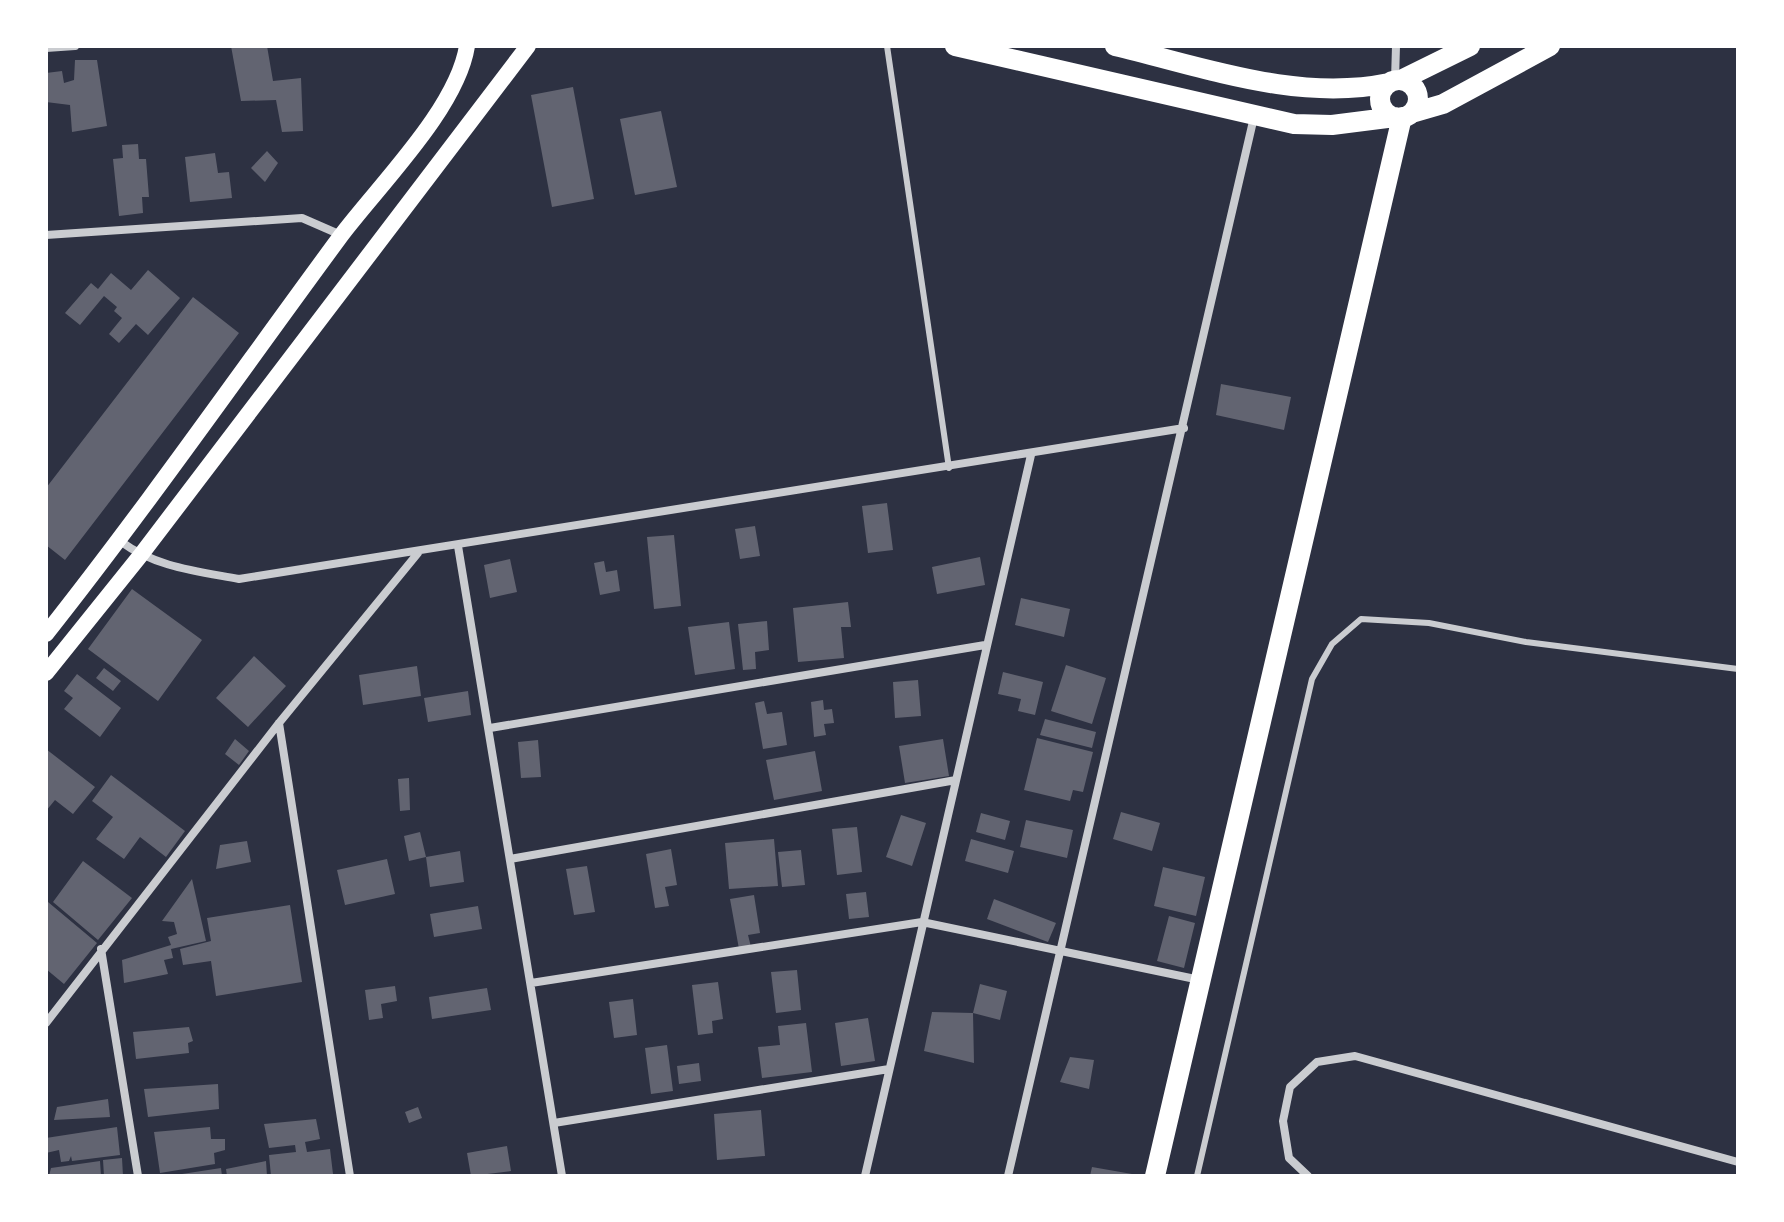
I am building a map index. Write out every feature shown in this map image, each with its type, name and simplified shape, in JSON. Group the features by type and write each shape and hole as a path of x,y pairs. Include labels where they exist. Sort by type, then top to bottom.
{"main road":[{"path":"46,634 120,541 342,236 448,98 465,61 467,46"},
{"path":"46,673 140,556 528,46"},
{"path":"955,46 1254,116 1294,124 1332,125 1403,116 1443,104 1550,46"},
{"path":"1115,46 1300,89 1361,89 1395,81 1470,46"},
{"path":"1395,81 1381,98 1384,110 1403,116"},
{"path":"1155,1176 1403,116 1418,96 1412,85 1395,81"}],"street":[{"path":"46,48 75,46"},
{"path":"1395,81 1396,46"},
{"path":"1008,1176 1254,116"},
{"path":"46,235 302,218 342,236"},
{"path":"120,541 140,556 239,579 418,553 1184,428"},
{"path":"865,1176 1031,455"},
{"path":"458,546 562,1176"},
{"path":"46,1023 279,723 418,553"},
{"path":"490,728 985,645"},
{"path":"279,723 350,1176"},
{"path":"510,859 956,780"},
{"path":"531,983 922,922 1060,948 1200,980"},
{"path":"101,949 138,1176"},
{"path":"1308,1176 1289,1158 1283,1121 1290,1087 1317,1062 1355,1056 1738,1162"},
{"path":"554,1123 889,1069"}],"lane":[{"path":"887,46 949,468"},
{"path":"1197,1176 1312,679 1320,661 1349,627 1361,619 1429,623 1526,642 1738,669"}],"building":[{"path":"231,46 267,46 273,81 301,78 303,131 282,132 276,100 241,101"},
{"path":"75,60 97,60 107,126 72,132 70,105 46,102 46,73 62,71 64,83 74,80"},
{"path":"573,87 594,199 552,207 531,95"},
{"path":"661,111 677,187 635,195 620,119"},
{"path":"138,144 139,159 146,159 149,197 142,197 143,213 119,216 113,159 123,158 122,145"},
{"path":"267,151 278,163 265,182 251,168"},
{"path":"215,153 218,173 229,172 232,198 190,202 185,157"},
{"path":"148,270 180,298 148,335 136,324 119,343 109,334 122,318 114,311 117,307 104,296 80,325 65,313 91,283 98,289 111,273 131,290"},
{"path":"193,297 239,333 65,560 46,545 46,488"},
{"path":"1221,384 1291,397 1284,430 1216,415"},
{"path":"887,503 893,550 868,553 862,506"},
{"path":"755,526 760,556 740,559 735,529"},
{"path":"674,535 681,606 654,609 647,537"},
{"path":"980,557 985,585 937,594 932,567"},
{"path":"510,559 517,592 490,598 484,565"},
{"path":"604,561 606,572 617,570 620,591 600,595 594,563"},
{"path":"132,589 202,640 158,701 88,649"},
{"path":"1021,598 1070,609 1064,637 1015,625"},
{"path":"848,602 851,627 841,627 844,658 798,662 793,608"},
{"path":"767,621 769,650 755,652 756,669 743,670 738,624"},
{"path":"729,622 735,669 695,675 688,627"},
{"path":"254,656 286,686 248,727 216,698"},
{"path":"1066,665 1106,678 1092,724 1051,711"},
{"path":"417,666 421,696 363,705 359,675"},
{"path":"104,668 121,681 113,691 96,678"},
{"path":"1003,672 1043,682 1035,715 1018,711 1021,699 998,694"},
{"path":"77,674 121,708 100,737 64,709 73,698 64,691"},
{"path":"918,680 921,716 895,718 893,682"},
{"path":"468,691 471,715 428,722 424,698"},
{"path":"823,700 824,710 832,709 834,723 824,724 826,735 814,737 811,702"},
{"path":"764,701 767,714 782,712 787,745 763,749 755,703"},
{"path":"1045,719 1096,732 1092,748 1040,735"},
{"path":"1037,738 1093,752 1083,792 1073,790 1070,801 1024,790"},
{"path":"235,739 249,751 239,765 225,754"},
{"path":"943,739 949,776 905,783 899,746"},
{"path":"538,740 541,777 521,778 518,742"},
{"path":"46,749 95,787 73,814 55,800 46,811"},
{"path":"815,751 822,791 774,800 766,760"},
{"path":"111,775 185,831 166,857 140,837 124,859 96,839 113,817 92,801"},
{"path":"409,778 410,810 400,811 398,779"},
{"path":"1121,812 1160,823 1152,851 1113,839"},
{"path":"981,813 1010,821 1005,840 976,832"},
{"path":"901,815 926,823 912,866 886,857"},
{"path":"1026,820 1073,830 1067,858 1020,847"},
{"path":"857,827 862,872 837,875 832,829"},
{"path":"420,832 426,857 409,861 404,836"},
{"path":"774,839 778,886 729,889 725,843"},
{"path":"971,839 1014,851 1008,873 965,861"},
{"path":"247,841 251,862 216,869 220,845"},
{"path":"671,849 677,885 665,887 669,906 655,908 646,854"},
{"path":"801,850 805,885 782,887 778,852"},
{"path":"460,851 464,882 430,887 426,857"},
{"path":"387,859 395,894 345,905 337,870"},
{"path":"83,861 132,898 98,940 53,902"},
{"path":"587,866 595,912 574,915 566,869"},
{"path":"1163,867 1205,877 1196,916 1154,906"},
{"path":"192,879 206,941 171,949 173,958 164,960 168,974 124,983 122,960 171,945 168,937 177,934 174,922 162,921"},
{"path":"866,892 869,917 849,919 846,894"},
{"path":"754,895 760,933 748,935 751,947 739,949 730,899"},
{"path":"994,899 1056,923 1048,942 987,919"},
{"path":"48,902 97,943 64,984 46,969"},
{"path":"290,905 302,982 216,996 211,961 183,965 180,949 211,941 207,918"},
{"path":"478,906 482,929 434,937 430,914"},
{"path":"1169,916 1195,923 1184,968 1157,961"},
{"path":"797,970 801,1010 776,1013 771,972"},
{"path":"718,982 723,1019 712,1021 713,1033 698,1035 692,985"},
{"path":"980,984 1007,991 1000,1020 973,1013"},
{"path":"395,986 397,1001 381,1004 383,1018 369,1020 365,990"},
{"path":"487,988 491,1010 432,1019 429,997"},
{"path":"633,999 637,1035 614,1038 609,1002"},
{"path":"932,1012 973,1013 974,1063 924,1051"},
{"path":"868,1018 875,1061 841,1066 835,1023"},
{"path":"806,1023 812,1072 762,1078 758,1047 780,1045 778,1026"},
{"path":"189,1027 193,1041 188,1043 189,1053 136,1059 133,1032"},
{"path":"667,1045 673,1091 651,1094 645,1048"},
{"path":"1070,1057 1094,1060 1089,1089 1060,1082"},
{"path":"699,1063 701,1081 679,1084 677,1066"},
{"path":"218,1084 219,1109 148,1117 144,1089"},
{"path":"108,1099 110,1117 54,1120 57,1107"},
{"path":"418,1107 422,1118 409,1123 405,1112"},
{"path":"761,1110 765,1156 717,1160 714,1114"},
{"path":"316,1119 320,1139 305,1142 307,1152 330,1149 333,1174 271,1176 269,1155 296,1152 295,1145 269,1148 264,1124"},
{"path":"117,1127 120,1155 72,1161 71,1156 69,1161 61,1162 59,1150 46,1153 46,1138"},
{"path":"210,1127 211,1139 225,1139 225,1150 214,1153 215,1164 160,1173 154,1132"},
{"path":"507,1146 511,1171 471,1176 467,1153"},
{"path":"122,1158 123,1176 104,1176 103,1160"},
{"path":"100,1161 101,1176 49,1176 51,1168"},
{"path":"266,1161 267,1176 227,1176 226,1169"},
{"path":"1092,1167 1132,1174 1132,1176 1090,1176"},
{"path":"221,1168 222,1176 182,1176 182,1174"}]}
